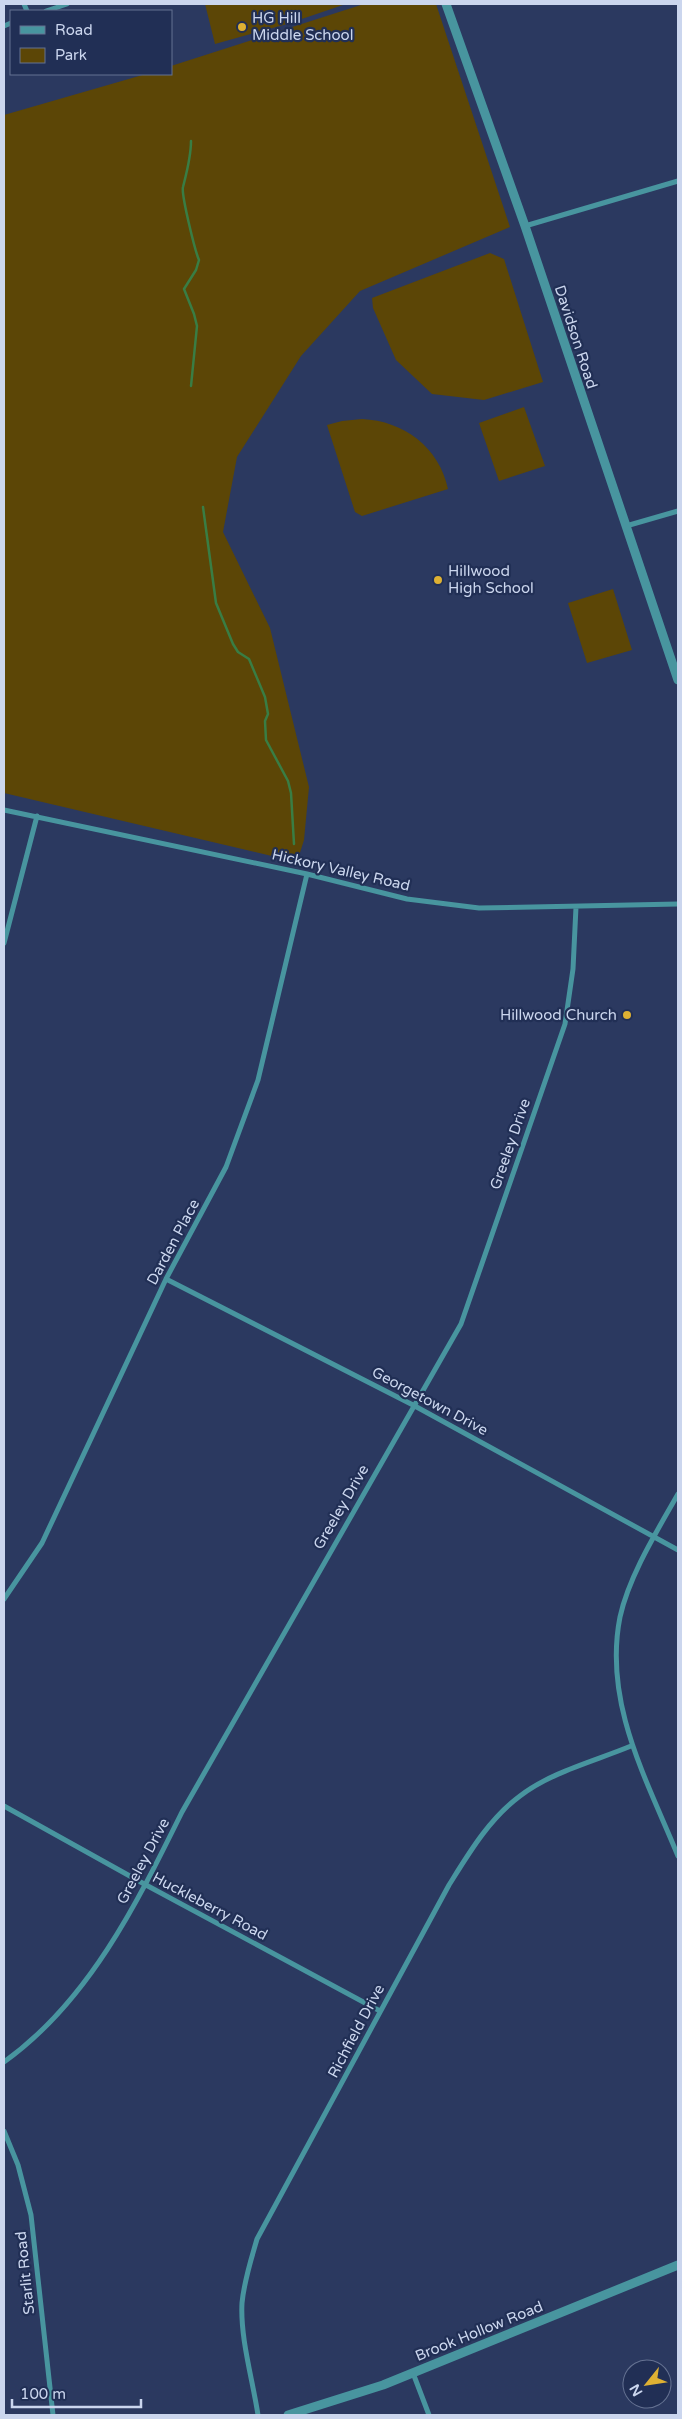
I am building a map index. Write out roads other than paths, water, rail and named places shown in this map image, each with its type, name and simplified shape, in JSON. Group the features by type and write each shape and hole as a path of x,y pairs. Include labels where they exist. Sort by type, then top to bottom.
{"street":[{"path":"49,10 67,4"},
{"name":"Davidson Road","path":"446,4 525,226 678,680"},
{"path":"525,226 678,181"},
{"path":"625,526 678,511"},
{"name":"Hickory Valley Road","path":"4,810 307,874 407,899 479,908 678,904"},
{"path":"4,944 37,816"},
{"name":"Darden Place","path":"4,1599 42,1543 166,1279 213,1194 258,1080 307,874"},
{"name":"Greeley Drive","path":"4,2062 70,2001 115,1940 146,1886 182,1812 461,1324 565,1024 573,969 576,907"},
{"name":"Georgetown Drive","path":"166,1279 413,1405 678,1550"},
{"path":"678,1494 632,1582 620,1617 616,1653 617,1684 631,1746 678,1856"},
{"name":"Richfield Drive","path":"258,2415 243,2328 242,2304 246,2276 256,2239 449,1885 473,1846 498,1816 520,1796 546,1780 631,1746"},
{"name":"Huckleberry Road","path":"4,1806 146,1886 380,2011"},
{"name":"Starlit Road","path":"4,2132 16,2158 31,2215 53,2415"},
{"name":"Brook Hollow Road","path":"288,2415 331,2403 413,2373 678,2265"},
{"path":"413,2373 429,2415"}],"waterway":[{"path":"191,141 190,158 183,187 189,223 199,260 196,270 184,289 197,326 191,386"},
{"path":"203,507 216,603 233,644 238,652 249,659 265,697 268,714 265,721 266,740 288,781 291,793 294,844"}],"place":[{"name":"HG Hill Middle School","path":"242,27"},
{"name":"Hillwood High School","path":"438,580"},
{"name":"Hillwood Church","path":"627,1015"}]}
